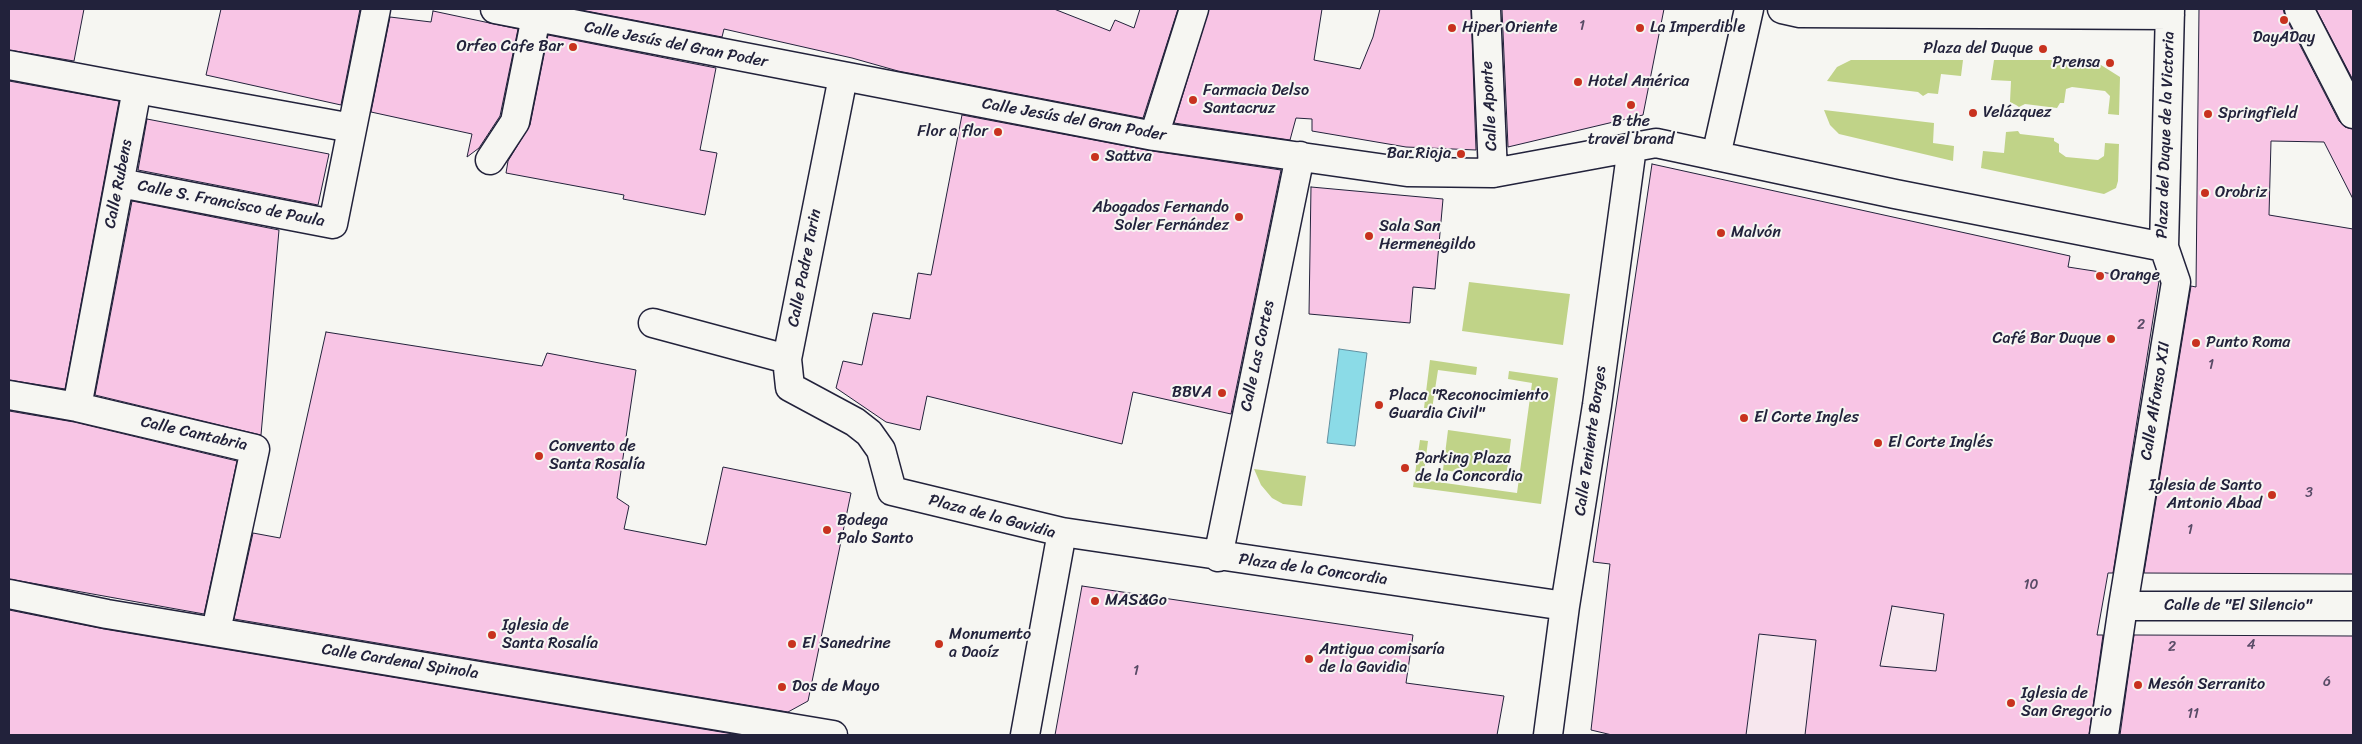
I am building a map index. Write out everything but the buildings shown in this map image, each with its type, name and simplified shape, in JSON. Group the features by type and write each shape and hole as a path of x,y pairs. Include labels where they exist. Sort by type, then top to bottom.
{"street":[{"name":"Calle S. Francisco de Paula","path":"120,183 333,224 376,9"},
{"name":"Calle Jesús del Gran Poder","path":"495,9 1154,136 1408,172 1493,173 1644,145"},
{"path":"1154,136 1194,9"},
{"name":"Calle Aponte","path":"1486,9 1493,173"},
{"path":"1644,145 1716,156 1749,9"},
{"name":"Plaza del Duque de la Victoria","path":"1716,156 1895,194 2164,246 2170,12 1800,13 1782,9"},
{"path":"2299,9 2353,114"},
{"path":"490,160 515,122 536,17"},
{"path":"9,65 352,128"},
{"name":"Calle Padre Tarin","path":"843,77 787,359 790,387 855,422"},
{"name":"Calle Rubens","path":"77,407 137,89"},
{"name":"Calle Teniente Borges","path":"1548,735 1565,606 1644,145"},
{"name":"Calle Las Cortes","path":"1218,557 1300,156"},
{"name":"Calle Alfonso XII","path":"2104,735 2122,606 2176,282 2164,246"},
{"path":"653,323 787,359"},
{"name":"Calle Cantabria","path":"9,395 77,407 255,449 216,631"},
{"name":"Plaza de la Gavidia","path":"855,422 869,433 881,450 892,491 1062,532 1025,735"},
{"name":"Plaza de la Concordia","path":"1062,532 1218,557 1565,606"},
{"name":"Calle Cardenal Spinola","path":"9,594 107,614 216,631 790,731"},
{"name":"Calle de \"El Silencio\"","path":"2122,606 2353,606"},
{"path":"790,731 833,735"}],"shaded area":[{"path":"1935,515 1968,520 1942,629 1928,735 1746,735 1767,580 1870,602 1923,611"}],"green space":[{"path":"1851,60 1963,60 1961,76 1941,74 1938,94 1928,93 1923,96 1918,92 1827,81 1837,67"},
{"path":"1994,60 2093,60 2120,77 2119,115 2108,114 2110,96 2105,91 2072,87 2066,89 2064,103 2060,103 2057,108 2025,104 2019,107 2010,102 2011,81 1991,80"},
{"path":"1824,110 1934,123 1933,143 1954,146 1953,161 1839,134 1830,125"},
{"path":"2018,131 2020,134 2054,138 2054,141 2059,144 2059,152 2066,157 2098,160 2104,156 2105,143 2119,144 2118,181 2116,188 2104,194 1981,168 1983,151 2004,153 2006,132"},
{"path":"1469,282 1570,294 1563,345 1462,331"},
{"path":"1430,360 1477,367 1476,375 1438,370 1432,409 1424,408"},
{"path":"1509,371 1558,378 1541,504 1413,487 1420,440 1428,441 1423,480 1517,493 1532,383 1508,379"},
{"path":"1448,430 1511,439 1506,479 1443,470"},
{"path":"1254,469 1306,476 1302,506 1283,504 1272,498 1261,485"}],"water":[{"path":"1339,349 1367,353 1355,446 1327,443"}],"place":[{"name":"DayADay","path":"2284,20"},
{"name":"Hiper Oriente","path":"1452,28"},
{"name":"La Imperdible","path":"1640,28"},
{"name":"Orfeo Cafe Bar","path":"573,47"},
{"name":"Plaza del Duque","path":"2043,49"},
{"name":"Prensa","path":"2110,63"},
{"name":"Hotel América","path":"1578,82"},
{"name":"Farmacia Delso Santacruz","path":"1193,100"},
{"name":"B the travel brand","path":"1631,105"},
{"name":"Velázquez","path":"1973,113"},
{"name":"Springfield","path":"2208,114"},
{"name":"Flor a flor","path":"998,132"},
{"name":"Bar Rioja","path":"1461,154"},
{"name":"Sattva","path":"1095,157"},
{"name":"Orobriz","path":"2205,193"},
{"name":"Abogados Fernando Soler Fernández","path":"1239,217"},
{"name":"Malvón","path":"1721,233"},
{"name":"Sala San Hermenegildo","path":"1369,236"},
{"name":"Orange","path":"2100,276"},
{"name":"Café Bar Duque","path":"2111,339"},
{"name":"Punto Roma","path":"2196,343"},
{"name":"BBVA","path":"1222,393"},
{"name":"Placa \"Reconocimiento Guardia Civil\"","path":"1379,405"},
{"name":"El Corte Ingles","path":"1744,418"},
{"name":"El Corte Inglés","path":"1878,443"},
{"name":"Convento de Santa Rosalía","path":"539,456"},
{"name":"Parking Plaza de la Concordia","path":"1405,468"},
{"name":"Iglesia de Santo Antonio Abad","path":"2272,495"},
{"name":"Bodega Palo Santo","path":"827,530"},
{"name":"MAS&Go","path":"1095,601"},
{"name":"Iglesia de Santa Rosalía","path":"492,635"},
{"name":"El Sanedrine","path":"792,644"},
{"name":"Monumento a Daoíz","path":"939,644"},
{"name":"Antigua comisaría de la Gavidia","path":"1309,659"},
{"name":"Mesón Serranito","path":"2138,685"},
{"name":"Dos de Mayo","path":"782,687"},
{"name":"Iglesia de San Gregorio","path":"2011,703"}]}
